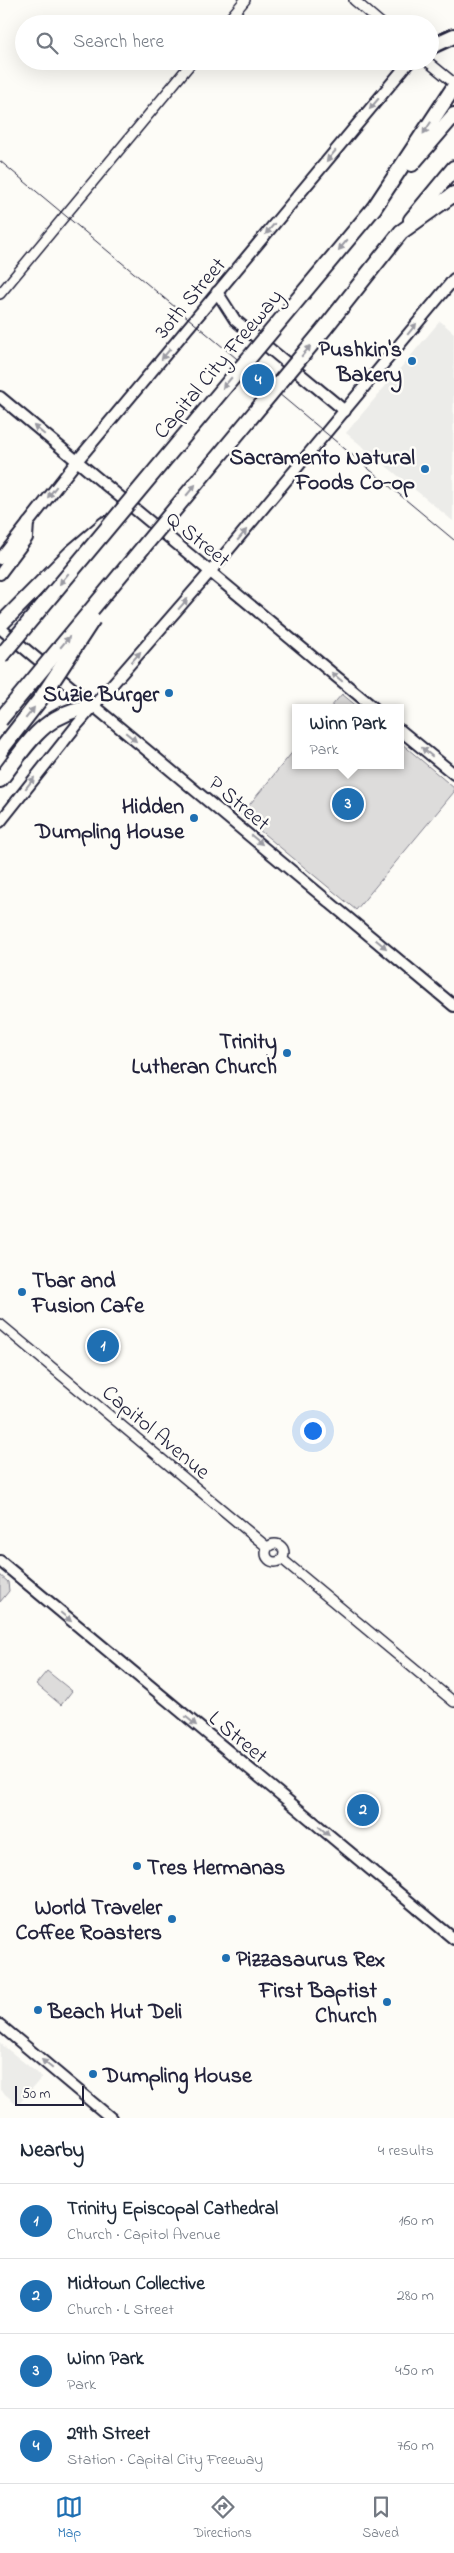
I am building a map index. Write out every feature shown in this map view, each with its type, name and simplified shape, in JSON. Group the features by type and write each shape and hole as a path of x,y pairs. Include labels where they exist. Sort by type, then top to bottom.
{"highway":[{"path":"439,43 454,36"},
{"name":"Capital City Freeway","path":"0,657 374,208 454,85"},
{"path":"374,208 454,115"},
{"path":"0,720 325,328 454,168"},
{"path":"401,232 454,194"},
{"path":"0,627 71,553 118,514"},
{"path":"0,751 42,697 126,568"},
{"path":"0,780 38,733 53,718 73,708 94,706"}],"main road":[{"name":"30th Street","path":"0,559 77,461 402,70"},
{"path":"0,822 94,706 210,572 454,279"},
{"path":"217,292 235,320 345,411"},
{"name":"Q Street","path":"0,397 369,704"},
{"path":"0,574 28,538 28,523"},
{"name":"P Street","path":"0,627 454,1006"},
{"path":"404,733 454,774"},
{"name":"L Street","path":"0,1561 454,1939"},
{"path":"0,2025 111,2118"}],"street":[{"path":"232,15 244,0"},
{"path":"354,0 372,15"},
{"path":"0,294 186,70"},
{"path":"438,70 454,85"},
{"name":"Capitol Avenue","path":"0,1324 267,1547 274,1544 280,1546 284,1552 282,1558 454,1702"}],"shaded area":[{"path":"440,321 454,333 453,521 346,433"},
{"path":"342,694 354,704 333,704"},
{"path":"404,746 454,788 454,792 356,910 241,815 292,753 292,769 404,769"},
{"path":"0,1575 8,1582 9,1591 0,1602"},
{"path":"47,1671 72,1691 61,1705 36,1684"},
{"path":"0,2043 42,2077 18,2105 0,2090"}],"tram line":[{"path":"0,161 454,540"}],"place":[{"name":"Pushkin's Bakery","path":"412,361"},
{"name":"29th Street","path":"258,380"},
{"name":"Sacramento Natural Foods Co-op","path":"425,469"},
{"name":"Suzie Burger","path":"169,693"},
{"name":"Winn Park","path":"348,804"},
{"name":"Hidden Dumpling House","path":"194,818"},
{"name":"Trinity Lutheran Church","path":"287,1053"},
{"name":"Tbar and Fusion Cafe","path":"22,1292"},
{"name":"Trinity Episcopal Cathedral","path":"103,1346"},
{"name":"Midtown Collective","path":"363,1810"},
{"name":"Tres Hermanas","path":"137,1866"},
{"name":"World Traveler Coffee Roasters","path":"172,1919"},
{"name":"Pizzasaurus Rex","path":"226,1958"},
{"name":"First Baptist Church","path":"387,2002"},
{"name":"Beach Hut Deli","path":"38,2010"},
{"name":"Dumpling House","path":"93,2074"}]}
